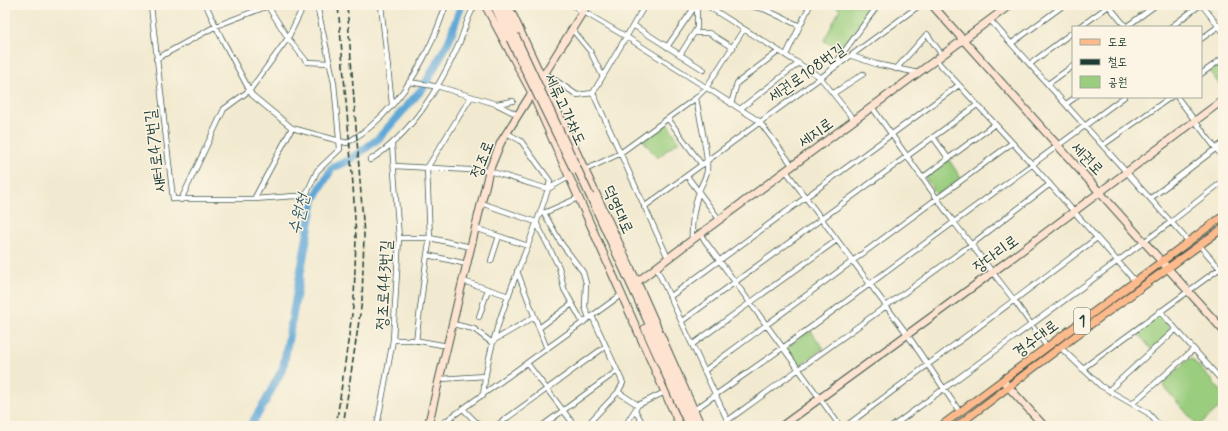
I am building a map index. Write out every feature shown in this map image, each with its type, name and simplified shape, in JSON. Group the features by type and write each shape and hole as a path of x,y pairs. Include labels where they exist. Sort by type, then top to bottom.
{"main road":[{"name":"경수대로","path":"941,426 959,411 1163,262 1223,216"},
{"name":"경수대로","path":"957,426 1095,321 1169,269 1223,228"}],"street":[{"path":"151,6 158,5"},
{"path":"206,5 252,95 292,128 347,143 370,128 412,83 436,34 446,5"},
{"path":"181,200 224,109 250,90 288,38 304,5"},
{"path":"317,5 334,83 340,142"},
{"path":"381,5 392,104"},
{"path":"370,160 392,145 421,111 459,44 476,5"},
{"name":"덕영대로","path":"485,5 532,93 569,177 585,197 665,368"},
{"path":"494,5 513,37"},
{"path":"500,5 513,37"},
{"name":"덕영대로","path":"508,5 543,76 701,426"},
{"path":"572,5 626,36 759,121 792,166"},
{"name":"정조로","path":"428,426 489,171 507,133 587,5"},
{"path":"592,93 645,5"},
{"path":"667,47 696,5"},
{"path":"680,55 697,28 696,5"},
{"path":"706,5 820,77 854,120"},
{"path":"746,5 764,9 800,26"},
{"path":"786,55 810,5"},
{"path":"829,72 878,5"},
{"name":"세권로108번길","path":"644,207 759,121 852,56 920,5"},
{"name":"세권로","path":"932,5 1223,330"},
{"name":"세지로","path":"637,282 719,219 990,20 1002,7 1010,5"},
{"path":"1012,43 1064,5"},
{"path":"1081,26 1109,5 1125,26"},
{"path":"1127,26 1156,5"},
{"path":"1171,26 1201,5 1221,24 1223,32"},
{"name":"새터로47번길","path":"151,6 173,200 254,200 295,196 305,197 317,172 340,149 340,142"},
{"path":"156,59 216,26 267,6 306,62 330,63"},
{"path":"990,20 1189,242"},
{"path":"1202,39 1221,24"},
{"path":"633,25 704,70"},
{"path":"572,29 590,51 602,75"},
{"path":"585,170 619,154 669,120 696,98 706,88 744,29"},
{"path":"694,33 709,33 733,48"},
{"path":"1030,64 1072,33"},
{"path":"896,69 927,34 942,55"},
{"name":"세류고가차도","path":"513,37 585,197"},
{"path":"731,104 737,83 779,51"},
{"path":"852,56 896,69 918,73"},
{"path":"1202,73 1223,58"},
{"path":"936,60 1032,164 1135,281"},
{"path":"740,109 799,63"},
{"path":"1048,84 1072,67"},
{"path":"834,93 863,74"},
{"path":"543,76 577,95 592,93"},
{"path":"412,83 434,86 496,104 518,115"},
{"path":"671,296 959,85"},
{"path":"592,93 668,258"},
{"path":"415,341 430,238 427,168 471,97"},
{"path":"692,240 691,224 699,191 707,172 707,161 696,98"},
{"path":"1066,104 1075,98"},
{"path":"694,410 784,347 953,221 1123,98"},
{"path":"1103,145 1169,98"},
{"path":"1178,98 1223,158"},
{"name":"장다리로","path":"782,426 993,272 1223,100"},
{"path":"496,104 513,101"},
{"path":"682,321 977,105"},
{"path":"872,107 937,200 1014,300 1047,347"},
{"path":"669,120 702,165"},
{"path":"922,178 995,124"},
{"path":"254,200 292,128"},
{"path":"483,396 484,376 491,342 536,222 543,212 550,181 521,141 507,133"},
{"path":"933,137 948,158"},
{"path":"704,371 1012,143"},
{"path":"1150,198 1223,143"},
{"name":"정조로443번길","path":"377,426 393,340 399,238 392,145"},
{"path":"394,166 489,171 548,189 569,177"},
{"path":"786,171 907,334 959,411"},
{"path":"687,176 719,219"},
{"path":"893,426 1171,222 1223,181"},
{"path":"656,267 671,296 729,424 800,369 972,244 1050,184"},
{"name":"덕영대로","path":"543,212 585,197"},
{"name":"덕영대로","path":"585,197 621,295 680,426"},
{"path":"481,203 536,222 559,267 564,289 582,323"},
{"path":"543,212 561,243 583,272 586,283 585,308 606,346 623,383 618,392 586,426"},
{"path":"475,228 528,246"},
{"path":"700,234 784,347 840,426"},
{"path":"491,261 499,236"},
{"path":"399,238 430,238 471,247"},
{"path":"846,426 1097,238"},
{"path":"693,344 837,240"},
{"path":"1082,369 1160,311 1222,269 1200,246"},
{"path":"427,255 467,264"},
{"path":"517,271 547,349"},
{"path":"463,281 509,296"},
{"path":"479,317 488,289"},
{"path":"439,426 464,410 621,295"},
{"path":"539,328 572,304"},
{"path":"646,304 649,331"},
{"path":"1160,311 1223,382"},
{"path":"629,312 649,331"},
{"path":"491,342 534,317"},
{"path":"453,324 474,329 491,342"},
{"path":"1109,390 1176,329"},
{"path":"393,340 415,341 448,346"},
{"path":"496,426 606,346"},
{"path":"1061,348 1101,386 1148,413 1160,426"},
{"path":"1133,403 1194,349"},
{"path":"528,363 575,426"},
{"path":"665,368 689,426"},
{"path":"665,368 696,426"},
{"path":"542,426 617,371"},
{"path":"440,379 484,376"},
{"path":"1002,380 1044,426"},
{"path":"618,392 638,405"},
{"path":"625,426 638,405 665,392"},
{"path":"464,410 478,425"},
{"path":"635,410 644,426"}],"green space":[{"path":"833,5 876,5 841,50 824,41 840,9"},
{"path":"1223,61 1223,89 1209,71"},
{"path":"667,123 679,141 657,158 643,140"},
{"path":"949,160 961,178 940,193 936,194 926,179 926,176"},
{"path":"1159,314 1174,331 1152,350 1136,331"},
{"path":"810,330 823,348 801,365 798,365 787,350 788,347"},
{"path":"1190,358 1223,393 1223,404 1198,426 1164,387 1163,383"}],"waterway":[{"name":"수원천","path":"250,426 264,404 283,368 314,199 332,168 348,161 378,139 423,88 449,41 461,5"}],"railway":[{"path":"336,426 354,300 356,238 338,5"},
{"path":"343,426 362,301 364,235 347,5"}]}
